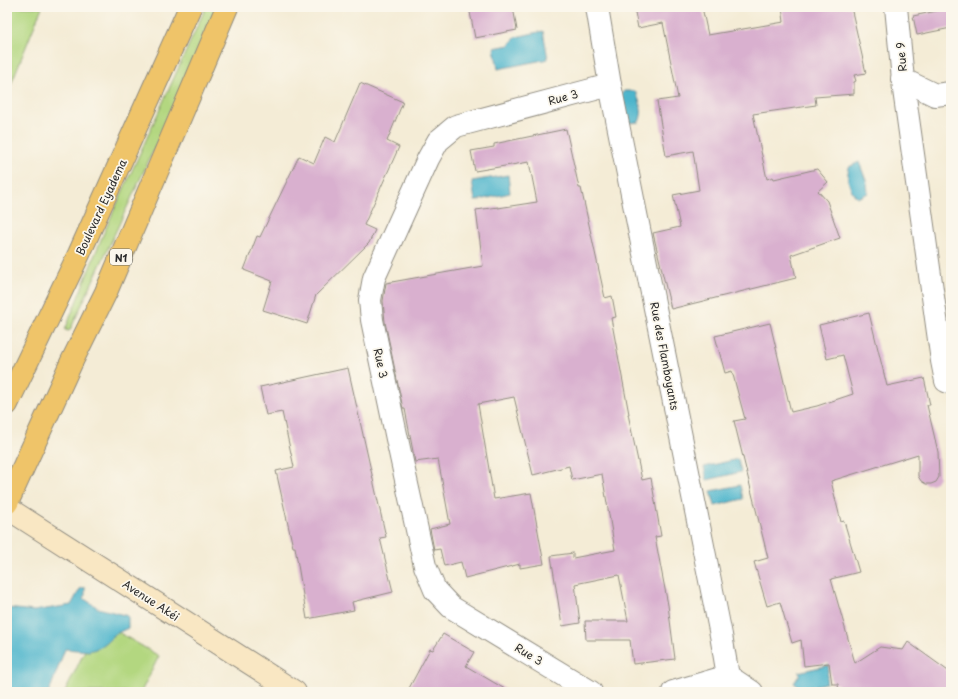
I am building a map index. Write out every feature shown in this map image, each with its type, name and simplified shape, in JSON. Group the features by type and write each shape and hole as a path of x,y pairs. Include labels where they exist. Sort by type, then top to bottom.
{"highway":[{"name":"Boulevard Eyadema","path":"7,404 79,254 190,7"},
{"name":"N1","path":"7,503 72,361 106,292 227,7"}],"main road":[{"name":"Avenue Akéi","path":"7,508 295,692"}],"street":[{"name":"Rue des Flamboyants","path":"597,7 610,84 720,628 728,676"},
{"name":"Rue 9","path":"896,7 902,79 935,95 951,93"},
{"path":"902,79 942,361 946,380 951,383"},
{"name":"Rue 3","path":"591,692 451,607 435,590 425,566 396,439 372,320 370,300 374,278 428,159 438,141 456,126 610,84"},
{"path":"673,692 728,676 752,692"}],"green space":[{"path":"7,7 42,7 7,94"},
{"path":"206,7 217,7 194,63 71,328 69,331 65,330 102,237"},
{"path":"99,621 159,656 141,692 65,692"}],"water":[{"path":"543,31 548,59 498,69 494,48 509,45 516,37"},
{"path":"624,91 635,91 641,106 639,122 628,123 618,98"},
{"path":"859,162 867,183 868,193 857,198 850,187 848,176 849,167"},
{"path":"508,175 510,193 475,201 472,181"},
{"path":"738,459 741,472 707,480 704,467"},
{"path":"740,485 743,499 715,506 711,491"},
{"path":"85,587 85,595 83,598 98,608 128,616 128,628 115,634 99,648 89,651 65,649 49,692 7,692 7,608 34,611 71,605 80,589"},
{"path":"829,665 826,683 809,687 810,692 807,692 794,683 800,674 798,672"}],"building":[{"path":"469,7 513,7 517,30 475,38"},
{"path":"634,7 702,7 708,35 784,22 782,7 851,7 866,73 854,75 856,81 854,82 854,94 815,97 816,105 753,114 767,179 773,177 774,179 817,169 828,182 818,191 827,201 840,238 791,255 796,278 671,309 653,233 680,227 673,195 699,190 693,151 666,156 657,101 678,98 663,23 638,28"},
{"path":"951,8 951,28 917,35 913,16"},
{"path":"360,83 403,102 387,141 399,147 364,225 375,230 369,243 316,295 307,324 263,310 272,281 244,270 257,236 260,237 299,156 314,163 325,137 335,142"},
{"path":"566,129 579,188 581,188 605,298 612,296 616,317 611,318 628,414 642,480 651,478 661,536 655,537 668,605 675,659 633,664 630,640 586,640 585,621 628,621 619,575 575,584 580,623 562,626 551,556 573,553 573,558 615,550 602,474 572,480 569,466 533,475 514,397 478,404 494,499 531,493 544,564 520,568 520,564 465,578 461,562 444,566 440,549 434,550 430,529 450,524 438,459 415,462 405,409 403,409 385,322 383,301 386,283 483,266 476,210 537,202 529,162 475,171 471,151 494,147 494,144"},
{"path":"869,313 887,386 924,378 930,405 927,405 938,452 939,477 936,482 931,484 926,484 921,481 918,476 918,454 831,481 841,522 844,521 859,572 831,579 855,663 880,647 903,650 908,642 951,673 951,692 839,692 838,684 832,684 829,663 804,666 801,640 792,643 780,602 767,606 754,562 768,558 734,421 745,419 732,371 725,373 715,336 770,323 791,412 817,406 853,394 843,355 827,359 819,325"},
{"path":"348,368 386,537 380,538 393,592 352,602 354,610 307,619 295,547 293,547 276,471 294,467 282,412 266,415 260,387"},
{"path":"443,634 474,652 466,666 510,692 407,692 430,649 433,650"}]}
